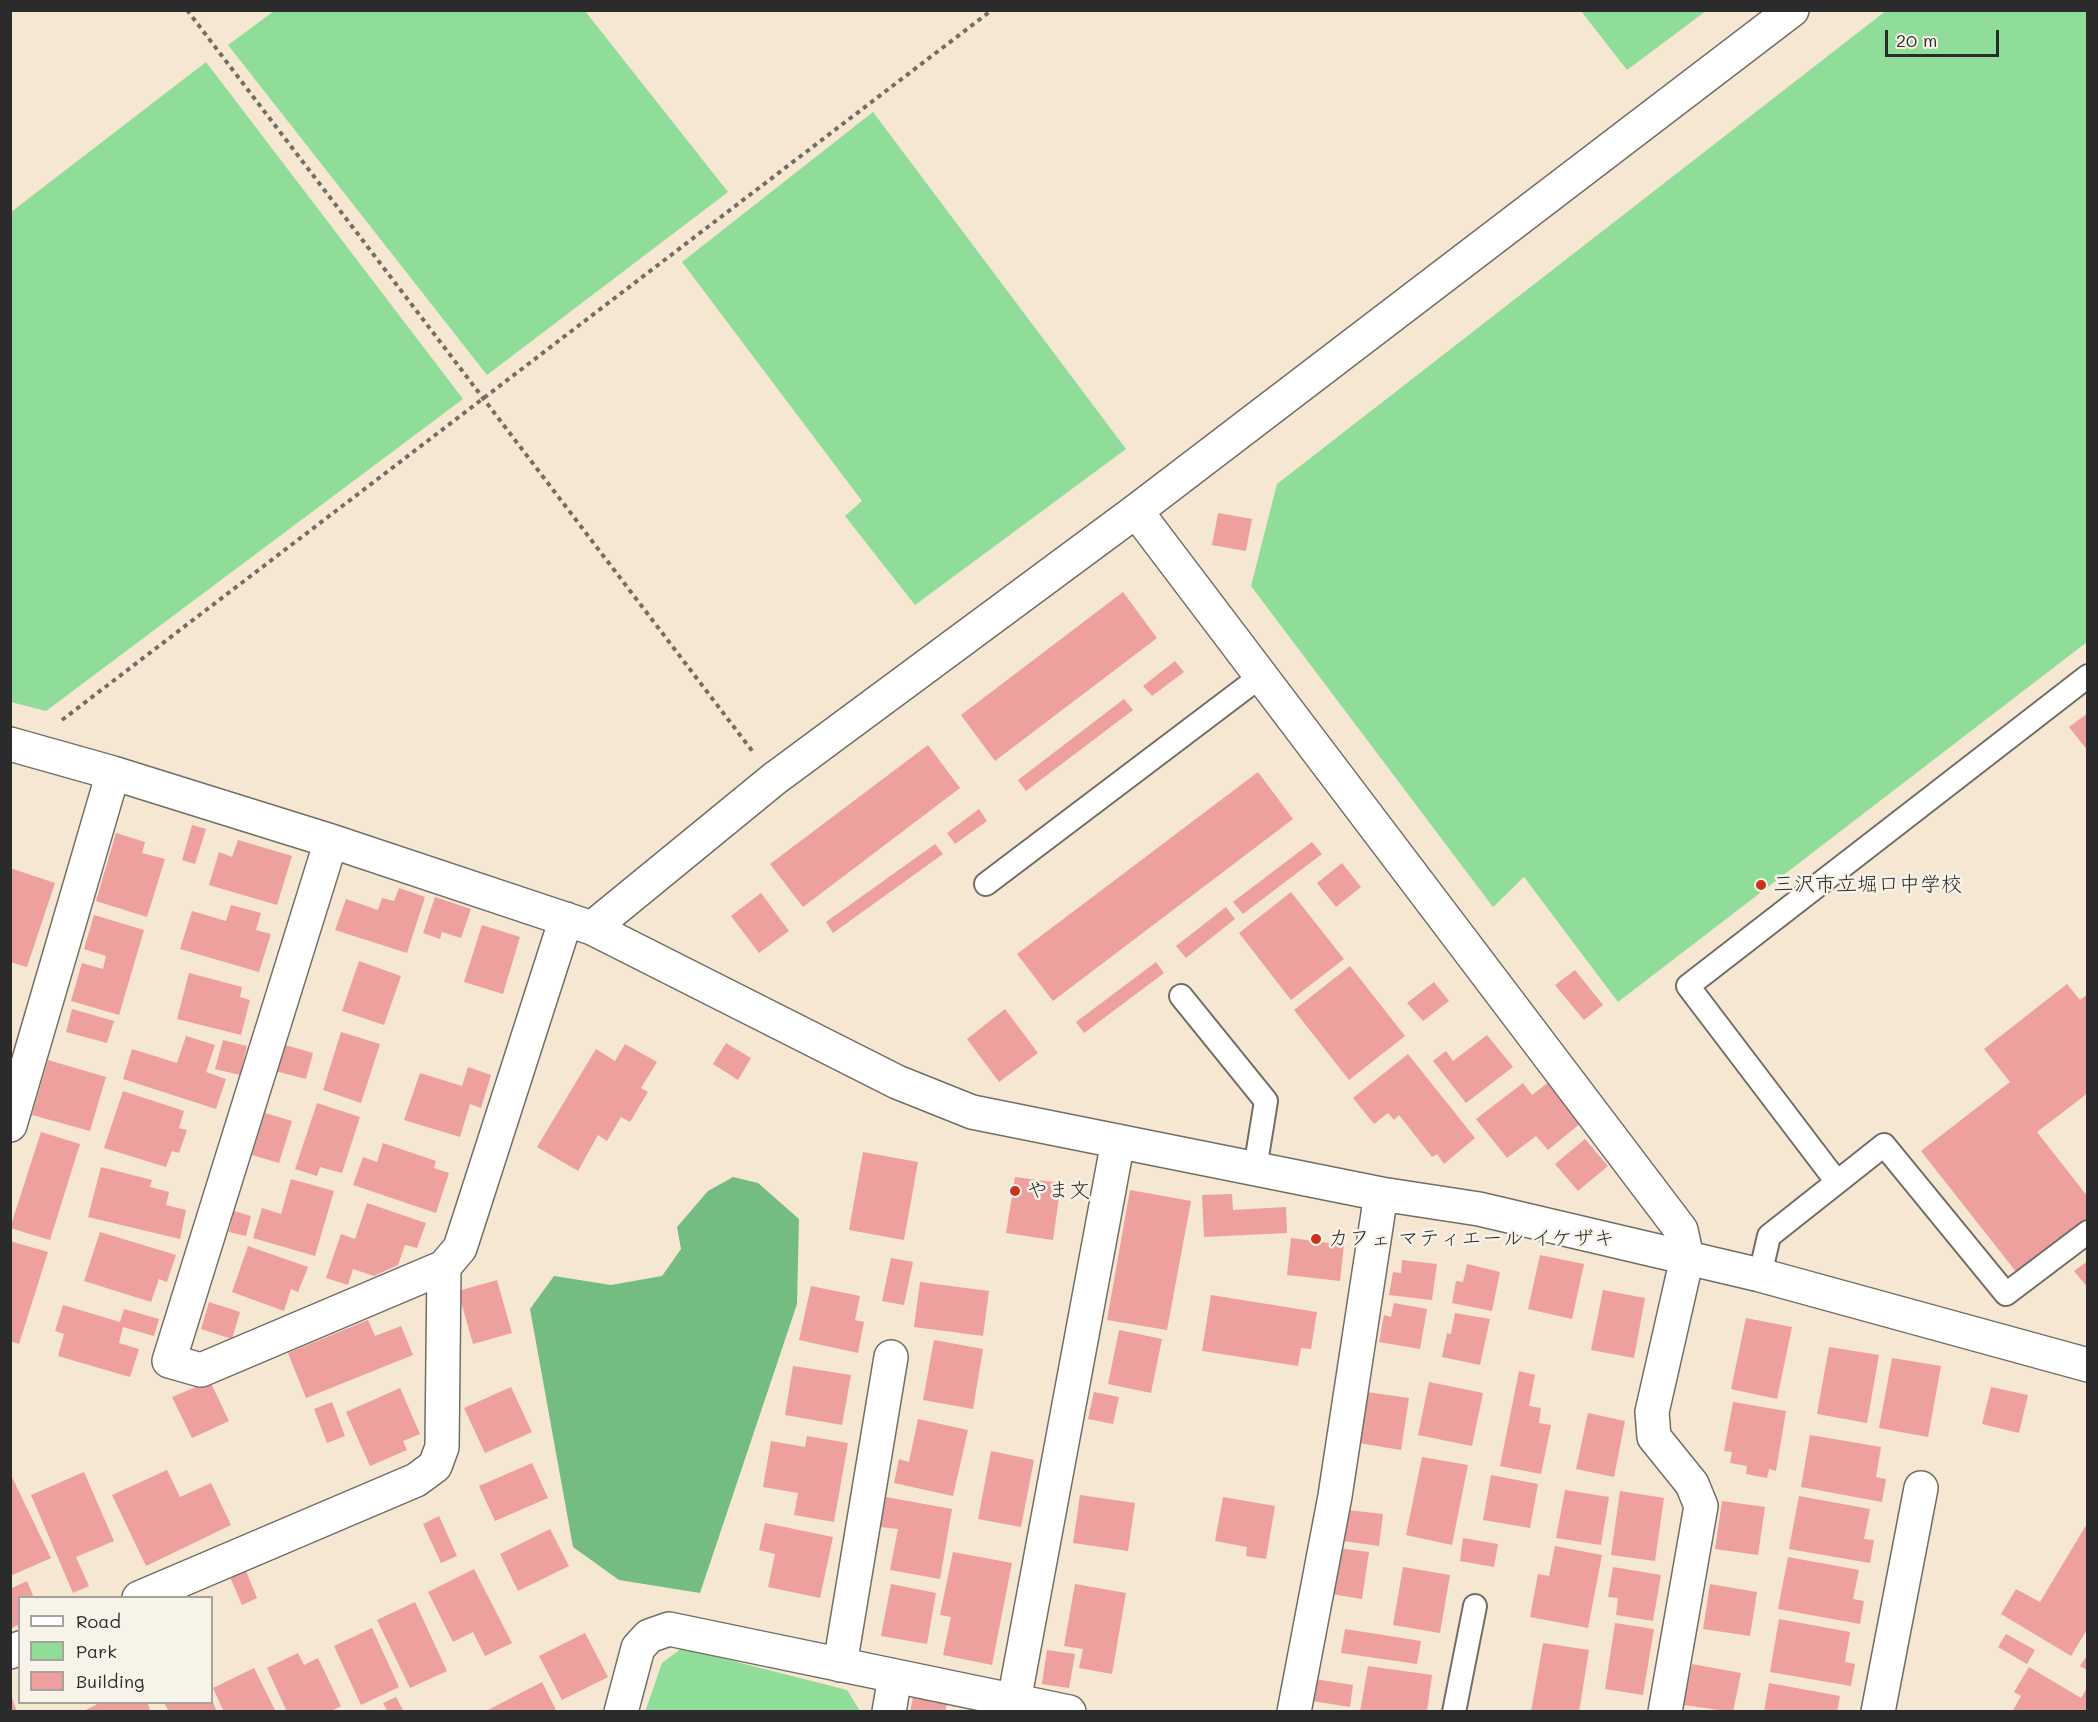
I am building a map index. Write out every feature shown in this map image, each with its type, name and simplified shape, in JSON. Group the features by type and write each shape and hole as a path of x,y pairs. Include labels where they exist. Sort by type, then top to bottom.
{"street":[{"path":"331,841 169,1361 201,1371 444,1267 460,1248 579,924 1136,512 1792,10"},
{"path":"1136,512 1681,1230 1687,1258 1652,1412 1653,1437 1692,1484 1701,1506 1665,1712"},
{"path":"18,746 331,841 579,924 908,1086 972,1112 1381,1194 1479,1209 1760,1275 2088,1365"},
{"path":"10,1125 113,773"},
{"path":"621,1712 638,1648 649,1636 669,1629 1042,1708 1118,1141"},
{"path":"1294,1712 1335,1496 1381,1194"},
{"path":"144,1596 416,1480 435,1466 442,1447 444,1267"},
{"path":"840,1665 891,1357"},
{"path":"1878,1712 1921,1488"},
{"path":"889,1712 895,1676"}],"lane":[{"path":"986,884 1261,676"},
{"path":"1837,1182 1688,986 2088,676"},
{"path":"1181,996 1266,1101 1255,1169"},
{"path":"1760,1275 1769,1236 1884,1145 2006,1294 2088,1232"},
{"path":"1454,1712 1475,1606"}],"path":[{"path":"187,10 774,779"},
{"path":"18,746 483,397 992,10"}],"green space":[{"name":"三沢市立堀口中学校","path":"1887,10 2087,11 2087,642 1618,1002 1524,877 1493,907 1251,586 1277,484"},
{"path":"274,11 585,11 728,192 487,375 228,45"},
{"path":"1581,11 1706,11 1627,70"},
{"path":"206,62 463,399 46,711 11,702 11,212"},
{"path":"873,112 1126,449 915,605 845,516 862,501 682,262"},
{"path":"733,1177 758,1183 799,1219 797,1304 700,1593 619,1580 573,1547 530,1309 554,1276 611,1285 662,1276 681,1249 677,1227 708,1191"},
{"path":"682,1648 847,1690 860,1711 645,1712 662,1663"}],"building":[{"path":"1218,513 1252,519 1246,551 1212,545"},
{"path":"1123,592 1157,638 995,761 961,715"},
{"path":"1175,661 1184,672 1152,696 1143,686"},
{"path":"1124,699 1133,710 1026,791 1018,780"},
{"path":"2088,713 2088,751 2069,727"},
{"path":"928,745 960,788 803,907 770,864"},
{"path":"1258,772 1293,819 1053,1001 1017,954"},
{"path":"979,809 987,821 955,844 947,833"},
{"path":"192,825 206,829 195,864 182,860"},
{"path":"116,833 145,842 142,853 165,859 147,917 96,901"},
{"path":"238,840 292,856 277,905 209,885 219,852 232,857"},
{"path":"1312,842 1322,854 1243,914 1233,902"},
{"path":"935,844 943,854 833,933 826,922"},
{"path":"1342,863 1361,887 1336,907 1317,883"},
{"path":"10,868 55,883 27,967 10,962"},
{"path":"399,888 425,897 407,953 335,930 346,899 378,910 382,898 394,901"},
{"path":"1291,892 1344,959 1291,1000 1239,933"},
{"path":"761,893 789,931 759,953 731,916"},
{"path":"435,897 471,909 461,938 442,932 440,939 423,933"},
{"path":"231,905 261,913 256,930 271,934 259,972 180,949 192,911 226,921"},
{"path":"1226,907 1235,919 1186,958 1176,946"},
{"path":"94,915 144,930 119,1015 71,1001 82,963 103,969 106,956 84,949"},
{"path":"482,925 520,937 503,994 464,982"},
{"path":"359,961 401,976 384,1025 342,1011"},
{"path":"1156,962 1164,973 1084,1033 1076,1022"},
{"path":"1350,966 1405,1036 1349,1080 1294,1010"},
{"path":"1575,970 1603,1005 1584,1020 1555,985"},
{"path":"189,973 242,987 240,997 250,1000 241,1035 177,1019"},
{"path":"1434,982 1449,1001 1423,1021 1407,1003"},
{"path":"2067,984 2080,1000 2088,994 2088,1093 2037,1132 2088,1197 2088,1217 2017,1273 1921,1151 2010,1082 1984,1049"},
{"path":"72,1009 114,1021 107,1043 66,1032"},
{"path":"1005,1009 1038,1053 999,1082 967,1039"},
{"path":"341,1032 380,1044 361,1103 323,1090"},
{"path":"1487,1035 1513,1067 1466,1103 1433,1061 1446,1051 1453,1061"},
{"path":"186,1036 215,1045 206,1072 226,1079 216,1109 123,1079 132,1049 177,1063"},
{"path":"223,1040 247,1046 240,1075 215,1069"},
{"path":"726,1043 751,1058 738,1080 713,1064"},
{"path":"282,1044 313,1053 306,1079 275,1071"},
{"path":"625,1044 657,1062 641,1088 648,1092 630,1122 621,1117 607,1141 598,1135 578,1171 537,1147 596,1049 615,1061"},
{"path":"1408,1054 1475,1138 1444,1164 1437,1154 1432,1157 1399,1115 1394,1120 1388,1113 1374,1124 1353,1098"},
{"path":"48,1060 106,1077 90,1131 32,1115"},
{"path":"468,1067 491,1075 481,1108 470,1104 460,1137 404,1120 420,1073 462,1086"},
{"path":"1550,1081 1582,1122 1548,1150 1536,1136 1507,1158 1476,1119 1523,1083 1532,1095"},
{"path":"123,1091 184,1111 179,1128 187,1130 179,1153 172,1151 166,1167 104,1148"},
{"path":"317,1103 360,1117 342,1173 320,1167 317,1176 295,1169"},
{"path":"265,1113 292,1121 279,1163 252,1155"},
{"path":"41,1132 80,1144 50,1240 10,1228"},
{"path":"1585,1139 1608,1166 1578,1191 1555,1164"},
{"path":"383,1143 436,1161 434,1168 449,1173 436,1213 353,1185 363,1157 377,1162"},
{"path":"863,1152 918,1162 904,1240 849,1230"},
{"path":"101,1167 152,1180 150,1187 169,1192 166,1205 186,1210 180,1239 88,1217"},
{"path":"1015,1177 1061,1183 1053,1240 1006,1233"},
{"path":"291,1179 334,1191 315,1256 253,1238 262,1208 281,1214"},
{"path":"1130,1190 1191,1201 1167,1330 1107,1320"},
{"path":"1232,1194 1233,1210 1286,1207 1287,1233 1204,1237 1202,1195"},
{"path":"367,1203 426,1223 417,1248 405,1245 398,1265 374,1276 353,1269 348,1285 326,1278 341,1234 355,1239"},
{"path":"234,1211 251,1216 246,1236 229,1232"},
{"path":"100,1232 176,1255 167,1282 159,1279 151,1302 84,1281"},
{"path":"1291,1238 1344,1245 1340,1281 1287,1275"},
{"path":"10,1241 48,1252 19,1344 10,1341"},
{"path":"248,1246 308,1267 298,1292 291,1289 284,1311 232,1292"},
{"path":"1540,1255 1584,1264 1572,1319 1528,1309"},
{"path":"891,1258 913,1262 904,1305 882,1301"},
{"path":"1402,1260 1437,1264 1432,1300 1389,1295 1393,1272 1401,1273"},
{"path":"2088,1261 2088,1288 2074,1271"},
{"path":"1467,1264 1500,1272 1492,1311 1452,1303 1456,1281 1463,1282"},
{"path":"497,1280 512,1333 473,1344 458,1291"},
{"path":"920,1282 989,1291 983,1336 914,1327"},
{"path":"811,1286 860,1296 855,1320 864,1322 858,1353 799,1340"},
{"path":"1603,1290 1645,1298 1634,1358 1591,1350"},
{"path":"1211,1295 1317,1312 1311,1349 1301,1348 1298,1366 1202,1351"},
{"path":"209,1302 240,1312 232,1339 201,1329"},
{"path":"1394,1303 1427,1309 1420,1349 1379,1342 1384,1315 1391,1317"},
{"path":"63,1305 120,1322 124,1309 159,1319 154,1336 123,1327 119,1343 139,1349 130,1377 58,1356 64,1334 55,1331"},
{"path":"1455,1313 1490,1319 1480,1365 1442,1357 1447,1333 1451,1334"},
{"path":"1746,1318 1792,1327 1777,1399 1731,1389"},
{"path":"368,1320 375,1336 401,1326 413,1355 306,1398 288,1353"},
{"path":"1119,1330 1162,1339 1151,1393 1108,1384"},
{"path":"934,1340 983,1349 973,1409 923,1400"},
{"path":"1829,1347 1879,1355 1867,1423 1817,1414"},
{"path":"1892,1358 1941,1366 1928,1437 1879,1428"},
{"path":"793,1366 851,1375 842,1425 785,1415"},
{"path":"1519,1371 1535,1375 1529,1406 1541,1408 1539,1423 1551,1425 1541,1474 1500,1466"},
{"path":"210,1381 229,1421 192,1438 172,1397"},
{"path":"1429,1382 1483,1393 1472,1446 1418,1435"},
{"path":"511,1387 532,1432 485,1453 464,1408"},
{"path":"1991,1387 2028,1395 2019,1433 1982,1424"},
{"path":"400,1388 420,1434 403,1441 407,1450 370,1466 346,1412"},
{"path":"1094,1392 1119,1397 1113,1424 1088,1419"},
{"path":"1367,1392 1409,1398 1401,1450 1359,1443"},
{"path":"332,1402 345,1436 327,1443 314,1409"},
{"path":"1733,1402 1786,1411 1776,1471 1769,1469 1767,1478 1746,1474 1747,1466 1730,1463 1732,1452 1724,1451"},
{"path":"1588,1413 1625,1421 1614,1477 1576,1469"},
{"path":"918,1419 968,1430 953,1496 894,1483 899,1459 909,1462"},
{"path":"1810,1435 1881,1447 1876,1477 1886,1479 1882,1502 1801,1487"},
{"path":"807,1436 848,1443 834,1522 794,1515 798,1493 763,1487 771,1441 805,1447"},
{"path":"991,1451 1034,1460 1021,1527 978,1519"},
{"path":"1422,1457 1468,1465 1452,1545 1406,1535"},
{"path":"532,1463 548,1498 495,1521 479,1486"},
{"path":"167,1470 180,1497 211,1483 231,1525 146,1566 112,1495"},
{"path":"84,1472 114,1541 76,1557 89,1586 73,1593 31,1495"},
{"path":"10,1473 51,1558 10,1576"},
{"path":"1491,1475 1538,1484 1530,1528 1483,1520"},
{"path":"1565,1490 1609,1497 1601,1545 1556,1538"},
{"path":"1620,1491 1664,1498 1655,1561 1611,1555"},
{"path":"1080,1495 1135,1503 1128,1551 1073,1543"},
{"path":"1799,1496 1870,1509 1864,1539 1874,1540 1870,1563 1789,1549"},
{"path":"886,1497 952,1509 940,1579 890,1570 898,1529 880,1527"},
{"path":"1223,1497 1275,1506 1266,1559 1246,1556 1247,1547 1215,1541"},
{"path":"1722,1501 1765,1507 1758,1555 1715,1549"},
{"path":"1347,1510 1383,1514 1379,1546 1343,1541"},
{"path":"439,1516 457,1556 441,1563 423,1524"},
{"path":"2088,1522 2088,1628 2071,1656 2001,1614 2016,1589 2040,1602"},
{"path":"765,1523 833,1537 820,1598 768,1587 775,1554 759,1550"},
{"path":"550,1529 569,1566 518,1591 500,1554"},
{"path":"1463,1538 1498,1544 1494,1567 1460,1561"},
{"path":"1555,1546 1602,1555 1588,1628 1530,1617 1538,1574 1549,1576"},
{"path":"1338,1548 1369,1552 1362,1599 1331,1594"},
{"path":"953,1552 1012,1563 992,1665 943,1655 951,1617 940,1615"},
{"path":"1788,1557 1859,1570 1853,1599 1864,1601 1860,1624 1778,1609"},
{"path":"1403,1567 1450,1575 1440,1633 1393,1625"},
{"path":"1613,1567 1661,1575 1653,1621 1616,1615 1618,1598 1608,1597"},
{"path":"474,1569 512,1643 485,1656 473,1632 453,1642 428,1592"},
{"path":"246,1571 257,1598 242,1605 230,1577"},
{"path":"27,1581 33,1596 18,1596 18,1625 12,1628 10,1589"},
{"path":"891,1584 936,1593 927,1644 881,1636"},
{"path":"1075,1584 1126,1593 1112,1674 1079,1668 1083,1649 1064,1646"},
{"path":"1710,1584 1757,1592 1750,1636 1703,1629"},
{"path":"415,1602 447,1671 410,1688 377,1620"},
{"path":"1779,1619 1850,1632 1845,1662 1855,1664 1851,1686 1770,1672"},
{"path":"1615,1623 1654,1629 1643,1695 1605,1689"},
{"path":"372,1628 399,1687 361,1705 334,1646"},
{"path":"1345,1629 1421,1641 1417,1664 1341,1653"},
{"path":"585,1633 608,1677 562,1700 539,1656"},
{"path":"2006,1634 2035,1650 2027,1664 1998,1647"},
{"path":"1543,1643 1589,1650 1579,1712 1531,1712"},
{"path":"1047,1650 1075,1654 1069,1688 1042,1684"},
{"path":"298,1653 304,1665 318,1658 341,1706 329,1712 287,1712 267,1668"},
{"path":"2088,1654 2088,1671 2080,1666"},
{"path":"1692,1664 1741,1673 1733,1712 1684,1705"},
{"path":"1368,1666 1432,1675 1427,1712 1360,1712"},
{"path":"2029,1667 2081,1698 2088,1686 2088,1712 2012,1712 2021,1696 2014,1692"},
{"path":"254,1668 276,1712 224,1712 213,1688"},
{"path":"1315,1679 1353,1685 1350,1707 1312,1701"},
{"path":"542,1682 557,1712 484,1712"},
{"path":"1769,1683 1840,1696 1837,1712 1764,1712"},
{"path":"11,1695 17,1712 10,1712"},
{"path":"396,1697 404,1712 388,1712 383,1703"},
{"path":"913,1697 947,1704 945,1712 910,1712"},
{"path":"213,1702 217,1712 169,1712 165,1704 213,1704"},
{"path":"97,1704 148,1704 151,1712 82,1712"}],"place":[{"name":"三沢市立堀口中学校","path":"1761,885"},
{"name":"やま文","path":"1015,1191"},
{"name":"カフェ マティエール イケザキ","path":"1316,1239"}]}
